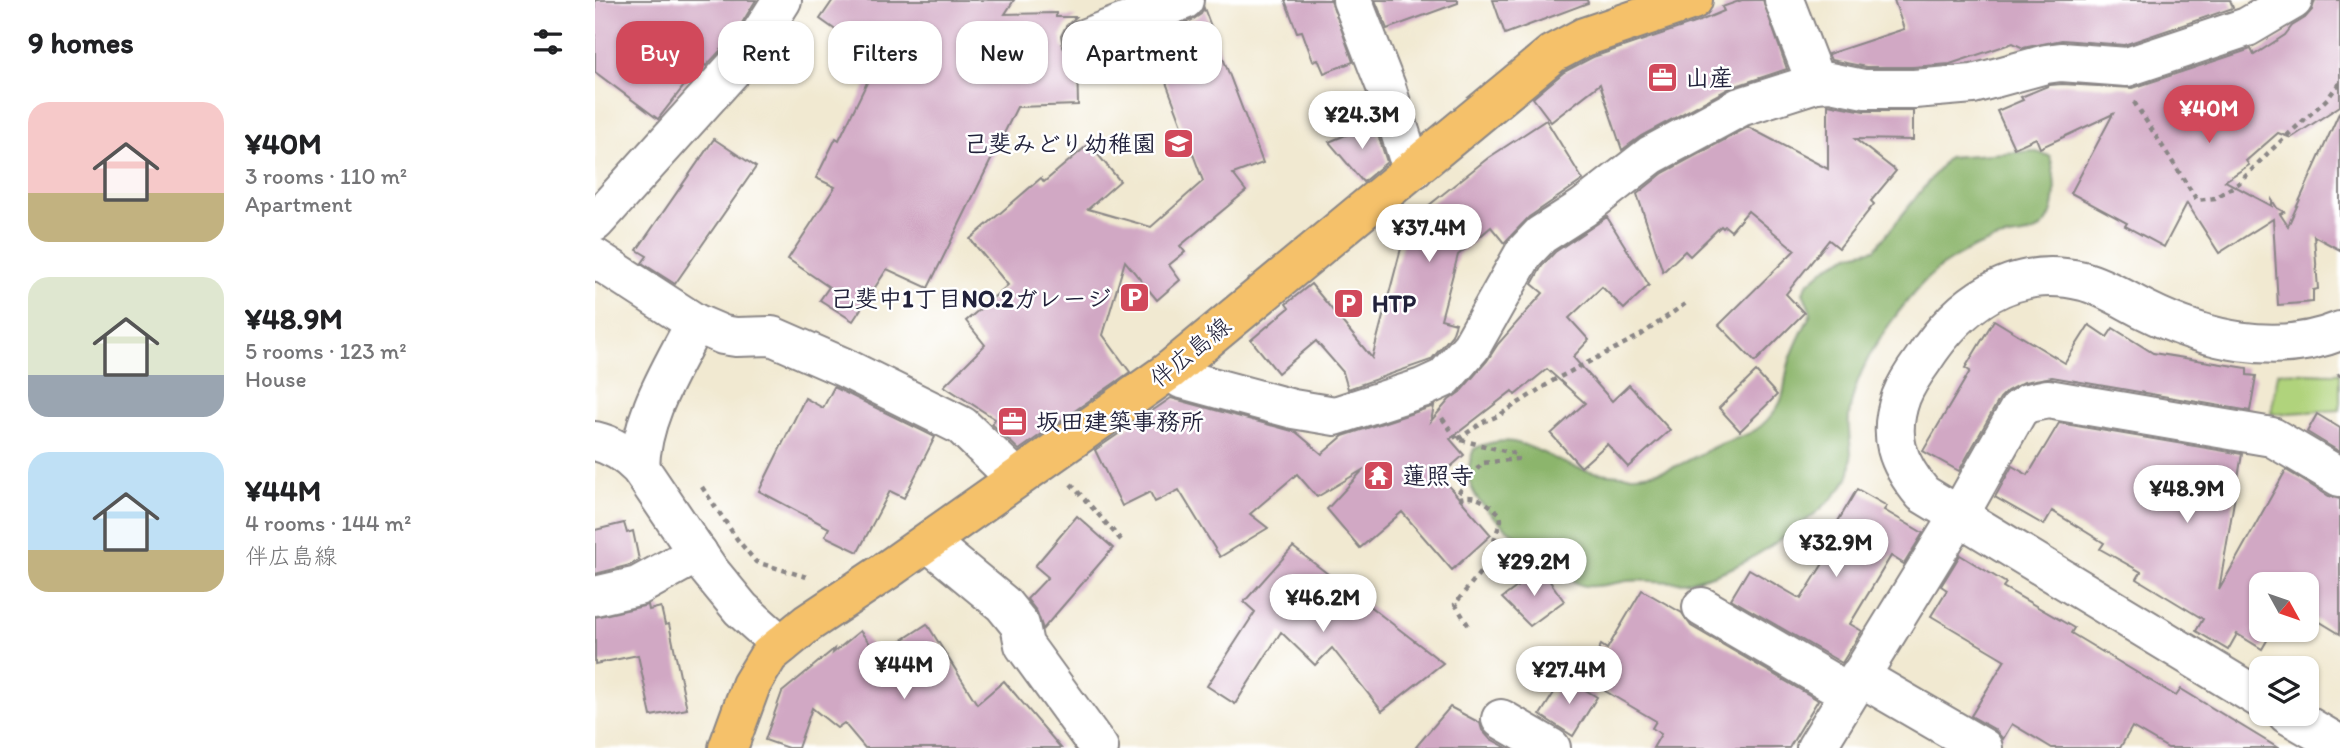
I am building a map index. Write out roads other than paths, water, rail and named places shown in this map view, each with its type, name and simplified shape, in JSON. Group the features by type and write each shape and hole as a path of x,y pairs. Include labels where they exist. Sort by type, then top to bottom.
{"main road":[{"name":"伴広島線","path":"728,748 751,685 769,655 807,623 928,542 1168,371 1552,54 1584,37 1693,0"}],"street":[{"path":"595,222 751,49 782,0"},
{"path":"1130,21 1184,0"},
{"path":"1352,0 1386,86 1414,169"},
{"path":"1784,0 1816,83"},
{"path":"1168,371 1182,379 1293,409 1335,416 1428,386 1444,378 1471,347 1524,253 1541,235 1583,208 1651,155 1740,107 1816,83 1830,82 1864,89 1914,89 1973,84 2061,62 2127,67 2247,27 2293,0"},
{"path":"595,258 695,323 723,335 772,336 843,367 962,426 1032,468"},
{"path":"2249,692 1923,494 1902,466 1896,449 1895,421 1903,392 1941,334 1968,306 2007,285 2038,278 2083,281 2107,290 2171,323 2209,336 2249,343 2305,342 2340,331"},
{"path":"640,468 641,447 648,419 695,323"},
{"path":"1816,748 1958,517 2019,409 2028,403 2048,399 2271,437 2340,477"},
{"path":"595,441 606,443 629,456 640,468 709,570 741,609 781,645"},
{"path":"928,542 1003,604 1020,625 1024,645 1099,748"},
{"path":"595,596 638,586 698,553"},
{"path":"1702,607 1983,748"},
{"path":"1501,719 1551,748"},
{"path":"2308,726 2340,745"}],"place":[{"name":"山産","path":"1662,77"},
{"name":"己斐みどり幼稚園","path":"1179,143"},
{"name":"己斐中1丁目NO.2ガレージ","path":"1134,298"},
{"name":"HTP","path":"1349,303"},
{"name":"坂田建築事務所","path":"1013,421"},
{"name":"蓮照寺","path":"1379,475"}]}
